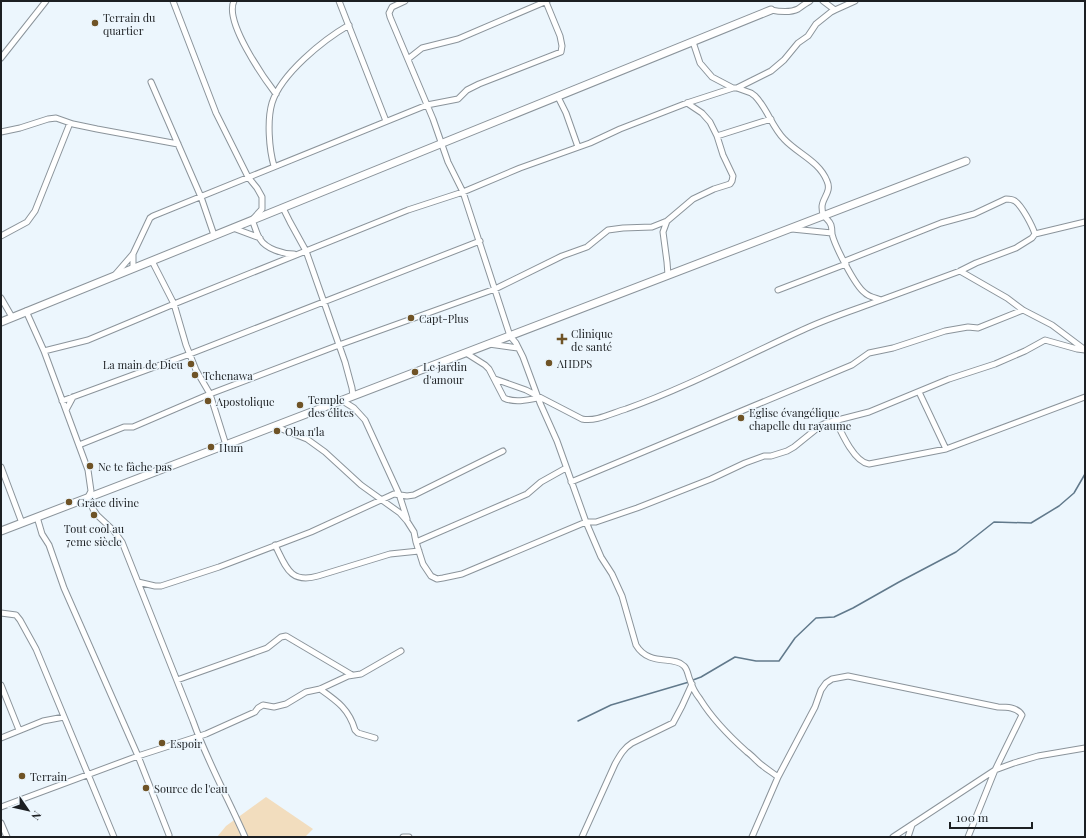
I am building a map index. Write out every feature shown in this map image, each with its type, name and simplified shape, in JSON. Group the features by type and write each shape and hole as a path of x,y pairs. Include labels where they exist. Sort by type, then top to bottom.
{"street":[{"path":"1,58 46,1"},
{"path":"173,1 216,113 248,177 262,197 262,209 252,220"},
{"path":"234,1 233,17 248,51 259,72 276,94"},
{"path":"339,1 386,121"},
{"path":"405,1 392,7 389,13 427,105 448,162 463,192 510,336 516,343 557,441 586,522 601,557 612,574 622,596 631,632 636,645 640,651 646,655 660,660 679,662 684,666 700,699 731,739 762,766 778,777"},
{"path":"113,276 134,254 152,216 427,105 458,99 468,90 480,84 560,52 562,46 560,36 546,1 458,39 422,48 408,59"},
{"path":"1,322 771,10 784,12 792,11 810,1"},
{"path":"44,351 88,340 408,210 463,192 520,168 578,147 687,103 735,88 771,71 784,60 798,43 808,36 816,24 831,12 855,1"},
{"path":"825,2 835,10"},
{"path":"274,166 268,131 272,104 276,94 303,59 334,34 349,25"},
{"path":"693,42 700,63 712,77 755,96 784,139 815,163 827,181 828,191 822,205 823,216 831,224 832,234 845,263 865,294 882,300"},
{"path":"151,82 201,197 214,236"},
{"path":"558,97 566,113 578,147"},
{"path":"79,445 124,427 133,427 210,394 339,345 495,289 562,256 587,247 608,230 652,227 668,221 693,199 714,189 724,187 732,181 733,176 723,156 717,136 706,117 687,103"},
{"path":"1,132 56,118 70,123 97,129 178,144"},
{"path":"717,136 771,119"},
{"path":"1,236 27,222 35,211 70,123"},
{"path":"1,531 966,161"},
{"path":"778,290 941,223 974,214 1006,199 1016,202 1030,222 1036,234"},
{"path":"283,208 306,251 350,379 352,396"},
{"path":"252,220 260,238 268,247 287,254 300,253"},
{"path":"668,221 663,232 668,262 668,275"},
{"path":"495,379 526,390 582,419 586,420 598,418 638,404 713,373 809,327 960,271 976,263 1016,248 1036,234 1085,222"},
{"path":"233,228 260,238"},
{"path":"789,229 800,229 832,234"},
{"path":"62,401 190,354 480,241"},
{"path":"133,268 134,254"},
{"path":"152,261 174,304 196,370 210,394 226,445"},
{"path":"960,271 1007,298 1023,310 1052,325 1085,350"},
{"path":"1,298 12,317"},
{"path":"571,482 852,365 869,353 893,348 945,331 968,327 978,328 1023,310"},
{"path":"26,311 44,351 88,470 91,491 88,497 93,509 122,542 177,680 197,736 231,804 245,837"},
{"path":"274,426 307,440 325,452 361,485 400,514 407,521 414,532 423,564 431,576 436,579 462,574 586,522 596,522 637,508 711,479 745,463 764,456 771,456 787,451 820,426 835,419 847,418 869,412 902,397 919,392 949,379 995,364 1025,351 1045,340 1085,350"},
{"path":"488,344 518,348"},
{"path":"466,353 485,364 495,379 504,398 509,400 521,400 538,397"},
{"path":"919,392 946,449"},
{"path":"66,410 73,397"},
{"path":"835,419 856,456 864,463 869,464 946,449 1085,397"},
{"path":"341,400 354,408 365,420 399,494 407,521"},
{"path":"138,582 161,586 219,566 311,532 394,494 407,496 414,495 503,451"},
{"path":"1,466 22,523"},
{"path":"416,542 527,494 541,482 566,468"},
{"path":"37,517 42,534 49,545 64,588 138,756 169,835"},
{"path":"275,545 287,569 293,575 301,578 314,577 390,554 419,551"},
{"path":"1,613 16,615 36,649 114,837"},
{"path":"177,680 267,648 281,637 286,636 352,675"},
{"path":"1,807 138,756 217,729 255,712 263,705 278,707 286,704 301,694 320,689 348,676 361,674 401,651"},
{"path":"752,837 778,777 815,707 821,690 826,683 832,679 848,676 998,707 1013,708 1020,711 1022,714 994,770 968,837"},
{"path":"1,684 19,730"},
{"path":"582,837 615,764 622,752 632,743 673,723 692,684"},
{"path":"320,689 342,705 358,733 375,738"},
{"path":"1,738 43,721 64,717"},
{"path":"893,837 994,770 1038,756 1085,748"},
{"path":"1,823 7,837"},
{"path":"908,837 912,825"},
{"path":"403,837 409,837"}],"shaded area":[{"path":"266,797 313,829 305,837 217,837 226,826"}],"waterway":[{"path":"693,680 701,677 735,657 756,661 779,661 795,638 816,618 834,617 853,608 956,552 994,522 1031,523 1059,506 1074,493 1085,474"},
{"path":"578,721 611,705 689,682"}],"place":[{"name":"Terrain du quartier","path":"95,23"},
{"name":"Capt-Plus","path":"411,318"},
{"name":"Clinique de santé","path":"562,339"},
{"name":"AHDPS","path":"549,363"},
{"name":"La main de Dieu","path":"191,364"},
{"name":"Le jardin d'amour","path":"415,372"},
{"name":"Tchenawa","path":"195,375"},
{"name":"Apostolique","path":"208,401"},
{"name":"Temple des élites","path":"300,405"},
{"name":"Eglise évangélique chapelle du rayaume","path":"741,418"},
{"name":"Oba n'la","path":"277,431"},
{"name":"Hum","path":"211,447"},
{"name":"Ne te fâche pas","path":"90,466"},
{"name":"Grâce divine","path":"69,502"},
{"name":"Tout cool au 7eme siècle","path":"94,515"},
{"name":"Espoir","path":"162,743"},
{"name":"Terrain","path":"22,776"},
{"name":"Source de l'eau","path":"146,788"}]}
